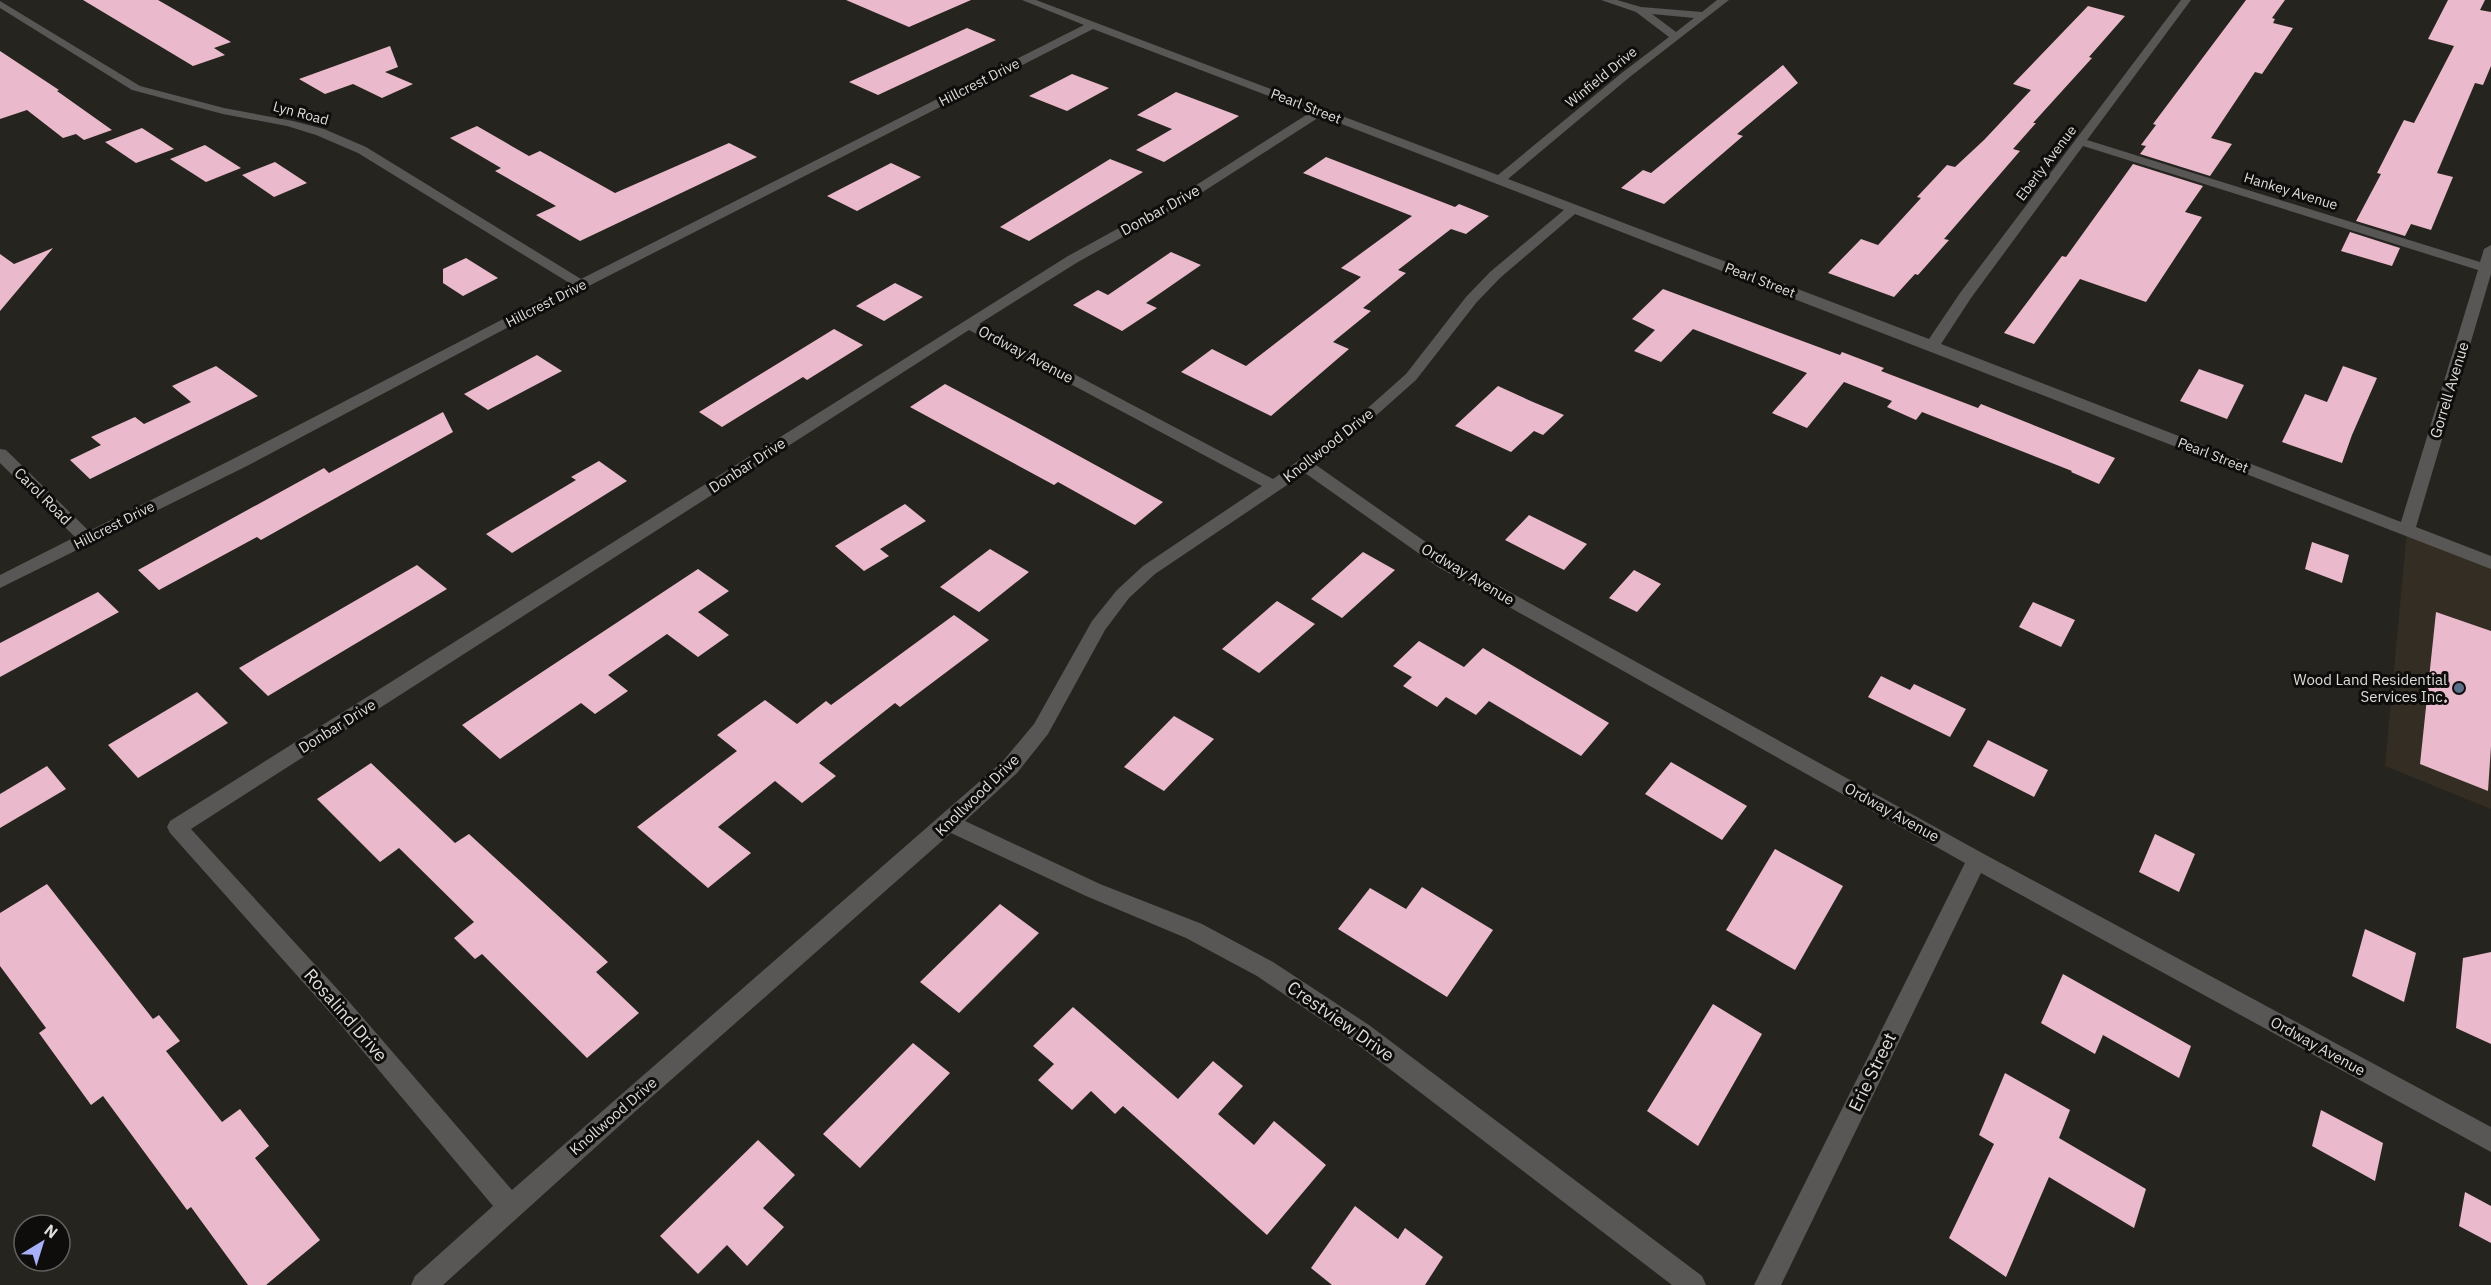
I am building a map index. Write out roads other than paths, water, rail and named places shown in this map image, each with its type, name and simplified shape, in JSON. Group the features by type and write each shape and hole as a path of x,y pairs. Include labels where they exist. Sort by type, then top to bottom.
{"street":[{"name":"Pearl Street","path":"1026,0 1574,208 2491,563"},
{"path":"1606,0 1640,10 1702,15"},
{"name":"Winfield Drive","path":"1500,180 1675,36 1724,0"},
{"name":"Eberly Avenue","path":"1932,346 1965,296 2186,0"},
{"name":"Lyn Road","path":"0,4 120,81 136,88 223,111 289,123 320,132 362,150 581,285"},
{"path":"1640,10 1675,36"},
{"name":"Hillcrest Drive","path":"0,582 1093,25"},
{"name":"Donbar Drive","path":"177,827 969,324 1073,259 1194,192 1321,111"},
{"name":"Hankey Avenue","path":"2081,142 2488,269"},
{"name":"Knollwood Drive","path":"424,1285 1010,767 1041,729 1098,626 1123,594 1149,570 1305,465 1357,425 1411,377 1471,300 1495,275 1574,208"},
{"name":"Gorrell Avenue","path":"2407,530 2488,269 2491,249"},
{"name":"Ordway Avenue","path":"969,324 1274,486"},
{"name":"Carol Road","path":"0,454 87,539"},
{"name":"Ordway Avenue","path":"1305,465 1444,563 1977,860 2491,1140"},
{"name":"Crestview Drive","path":"949,823 1093,890 1194,931 1265,969 1361,1033 1693,1285"},
{"name":"Rosalind Drive","path":"177,827 343,1011 510,1207"},
{"name":"Erie Street","path":"1767,1285 1977,860"}],"place":[{"name":"Wood Land Residential Services Inc.","path":"2459,688"}]}
